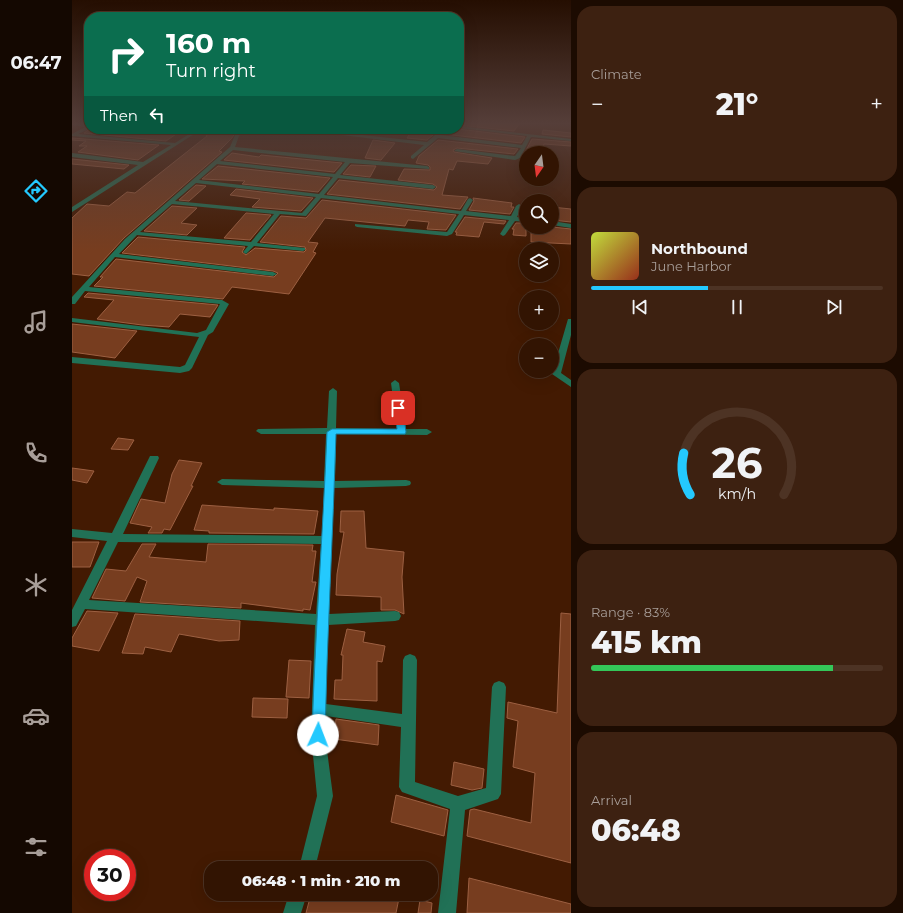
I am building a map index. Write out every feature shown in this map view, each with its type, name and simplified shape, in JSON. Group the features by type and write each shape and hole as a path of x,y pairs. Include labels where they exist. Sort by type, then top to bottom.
{"street":[{"path":"72,210 141,166"},
{"path":"72,302 136,233 211,166"},
{"path":"246,166 433,187"},
{"path":"171,202 304,215 345,166"},
{"path":"401,166 428,168"},
{"path":"194,181 320,197 519,219"},
{"path":"357,225 447,234 450,233 470,200"},
{"path":"503,234 519,206"},
{"path":"246,252 279,212"},
{"path":"559,224 571,226"},
{"path":"136,233 304,250"},
{"path":"114,255 273,274"},
{"path":"72,320 198,335 209,332 225,304 222,302 83,289"},
{"path":"571,321 556,374 571,384"},
{"path":"72,360 180,370 189,366 205,334"},
{"path":"395,383 402,432"},
{"path":"309,861 325,796 318,735 333,390"},
{"path":"261,431 427,432"},
{"path":"72,622 154,458"},
{"path":"222,482 330,485 406,483"},
{"path":"72,533 115,538 327,540"},
{"path":"81,604 322,620 395,616"},
{"path":"410,660 407,786 458,804 493,794 499,687"},
{"path":"319,709 408,721"},
{"path":"447,913 458,804"},
{"path":"292,913 296,901"}],"building":[{"path":"89,166 128,166 124,169"},
{"path":"170,166 206,166 124,238 89,276 72,274 72,218 87,204 109,206 127,192 135,193"},
{"path":"218,166 330,178 318,192 242,184 245,181 202,179"},
{"path":"275,166 340,166 334,172"},
{"path":"350,166 376,166 370,177 343,174"},
{"path":"429,166 455,166 453,170 449,169 442,195 468,197 460,209 327,194 339,180 434,190 437,187 433,184 398,180 404,169 430,170"},
{"path":"196,185 206,186 189,201 179,200"},
{"path":"236,189 313,198 301,211 252,207 260,199 230,195"},
{"path":"473,198 512,203 511,207 514,207 510,214 469,210 474,201"},
{"path":"322,200 456,215 446,230 427,229 429,222 408,220 405,226 325,218 308,242 318,243 313,252 316,253 289,294 232,287 223,299 94,286 103,277 100,277 116,259 274,277 278,273 273,271 122,253 138,237 245,247 242,252 246,255 255,248 304,252 306,250 305,247 260,242 281,216 306,218"},
{"path":"172,206 197,208 181,223 197,225 187,235 144,231"},
{"path":"559,208 571,209 571,222 559,221"},
{"path":"246,213 271,215 250,240 224,238"},
{"path":"465,217 506,221 504,224 484,222 479,237 456,235 457,232 455,232"},
{"path":"516,223 519,223 519,234 526,234 526,236 513,235 514,229 512,229"},
{"path":"559,228 571,229 571,244 559,243 559,242 531,242 531,234 559,234"},
{"path":"88,293 218,305 210,317 180,314 169,327 142,325 97,319 114,300 84,297"},
{"path":"72,324 137,331 115,358 72,352"},
{"path":"118,438 134,440 128,450 111,449"},
{"path":"179,460 202,463 191,486 193,486 170,530 164,529 162,533 148,533 152,527 130,523 141,499 165,503 172,474"},
{"path":"72,468 94,471 87,483 72,480"},
{"path":"202,505 274,510 274,508 318,511 314,534 209,533 209,531 194,530"},
{"path":"341,511 364,511 366,548 404,552 402,577 404,614 395,610 381,610 381,597 336,595 337,574 344,532 340,532"},
{"path":"72,542 99,542 90,567 72,567"},
{"path":"142,544 156,544 149,557 206,562 208,544 313,545 312,551 316,551 312,582 316,582 310,610 303,609 303,611 241,603 241,608 140,602 147,581 137,577 125,601 92,598 106,569 126,571"},
{"path":"87,611 118,613 99,651 72,646 72,638"},
{"path":"561,613 571,614 571,863 467,836 470,810 474,809 531,823 535,773 513,767 518,721 507,718 508,702 557,713"},
{"path":"135,614 240,621 239,640 219,641 179,634 171,652 145,647 143,654 122,653"},
{"path":"347,629 365,632 363,642 385,646 382,662 377,661 377,701 334,699 335,680 342,680 343,655 341,655"},
{"path":"289,660 311,661 309,698 286,697"},
{"path":"253,698 288,699 287,718 252,717"},
{"path":"336,719 379,725 378,745 334,739"},
{"path":"454,762 484,769 482,788 472,790 451,785"},
{"path":"396,795 448,810 444,836 391,822"},
{"path":"469,878 571,904 571,913 467,913"},
{"path":"309,901 398,901 396,913 306,913"},
{"path":"420,901 432,903 431,913 418,913"}],"route":[{"path":"318,735 322,620 332,432 402,432 398,408"}]}
